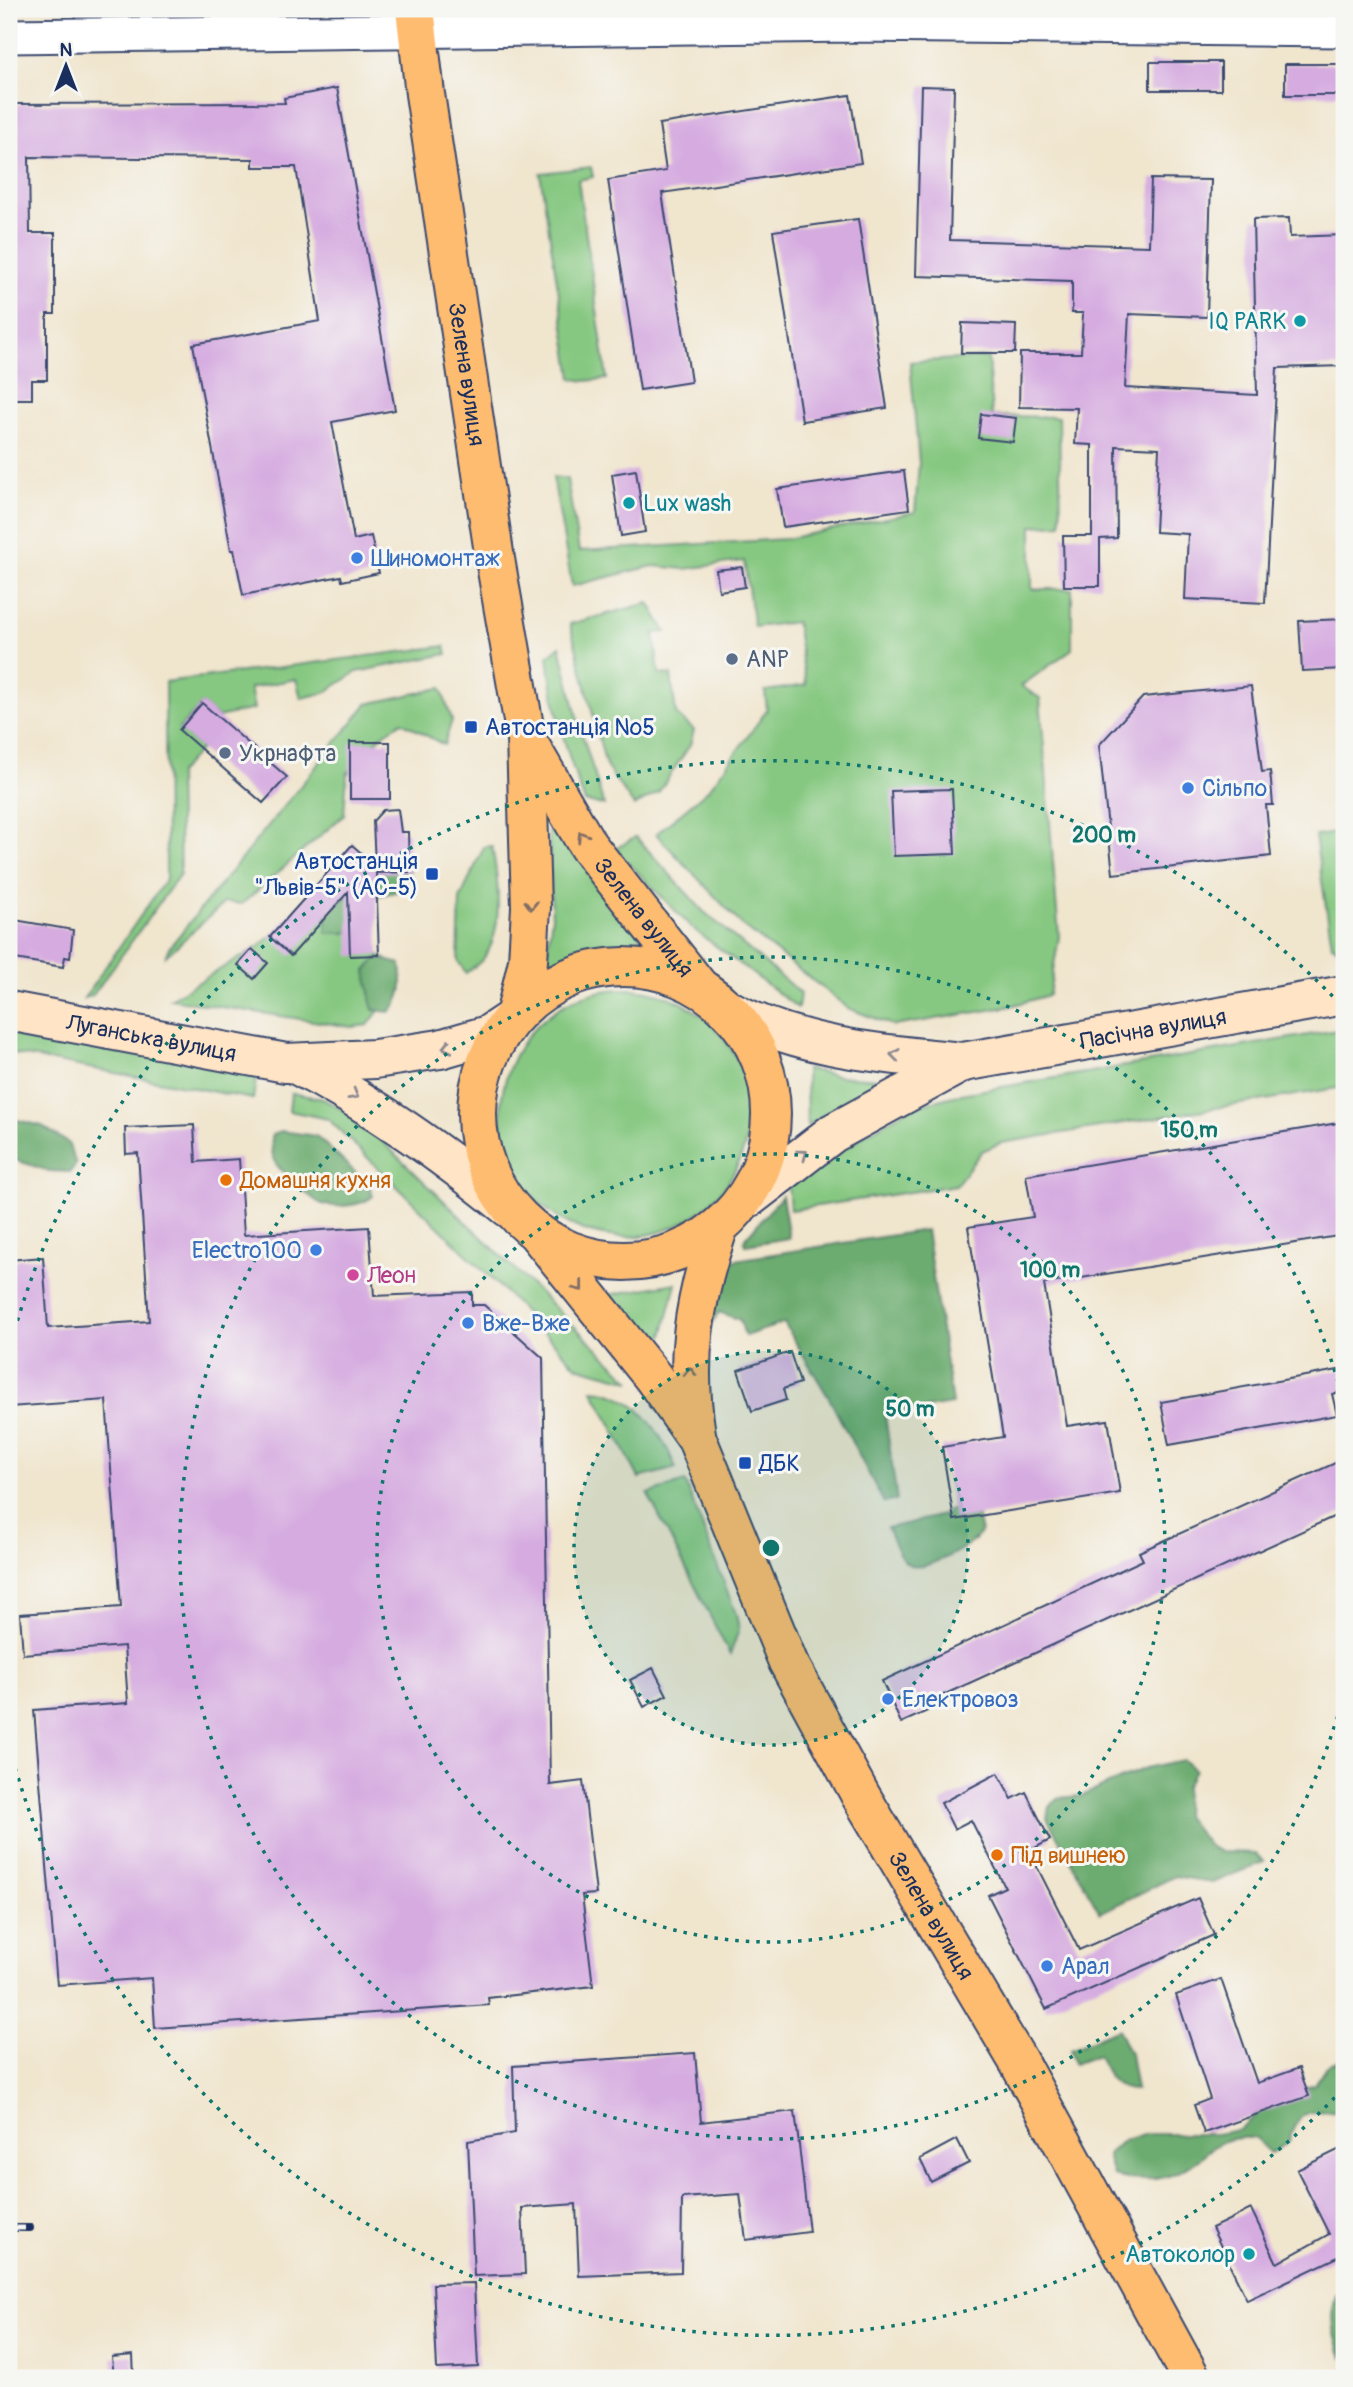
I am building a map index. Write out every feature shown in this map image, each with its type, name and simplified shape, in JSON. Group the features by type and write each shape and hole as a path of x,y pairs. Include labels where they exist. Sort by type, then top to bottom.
{"main road":[{"name":"Зелена вулиця","path":"416,20 494,553 526,738 531,906 528,961 513,1017"},
{"name":"Зелена вулиця","path":"526,738 588,846 757,1053 771,1101 768,1150 750,1197"},
{"path":"711,997 647,970 598,971 551,987 513,1017 492,1048 482,1072 476,1120 485,1161 509,1208 537,1233 583,1253 624,1259 670,1254 701,1242 750,1197"},
{"name":"Пасічна вулиця","path":"711,997 750,1021 821,1043 963,1062 1344,995"},
{"name":"Луганська вулиця","path":"9,1011 293,1063 374,1059 440,1049 488,1035 513,1017"},
{"name":"Пасічна вулиця","path":"750,1197 833,1132 963,1062"},
{"name":"Луганська вулиця","path":"293,1063 355,1094 509,1208"},
{"name":"Зелена вулиця","path":"697,1440 690,1397 690,1347 697,1301 718,1229"},
{"name":"Зелена вулиця","path":"537,1233 653,1377 697,1440 788,1662 862,1798 1018,2061 1191,2378"}],"street":[{"path":"9,36 416,20 1344,30"}],"green space":[{"path":"591,167 593,177 578,180 607,379 584,381 572,378 540,173"},
{"path":"988,357 992,416 1059,417 1061,524 1032,526 1032,589 1072,589 1072,649 1021,686 1040,698 1059,937 1049,995 1007,1007 894,1026 848,1008 743,926 656,834 709,789 767,710 765,691 806,685 796,622 754,627 744,561 685,569 653,566 572,586 553,477 567,479 579,551 786,539 915,512 919,463 910,362"},
{"path":"649,603 666,632 654,633 659,674 671,675 676,714 694,730 690,745 658,793 634,806 606,766 570,624"},
{"path":"445,646 447,654 357,672 324,693 301,698 296,679 250,688 254,709 218,717 202,704 179,729 201,748 178,774 180,874 93,995 84,998 166,879 165,682"},
{"path":"560,646 578,721 604,805 585,802 562,730 553,694 548,656"},
{"path":"441,688 452,720 444,745 402,722 382,735 347,774 344,815 242,904 225,902 166,956 168,949 367,704"},
{"path":"548,814 646,944 594,951 545,967 552,917"},
{"path":"1344,832 1342,950 1332,945 1315,836"},
{"path":"636,837 703,911 800,993 798,1008 692,928 615,849"},
{"path":"492,846 498,888 495,934 483,959 466,973 458,961 460,899 484,847"},
{"path":"356,857 399,857 410,870 400,891 377,896 363,927 346,933 326,933 327,913 348,895 347,879"},
{"path":"322,893 379,955 389,961 393,992 368,1025 352,1027 170,999 258,947"},
{"path":"377,958 401,964 402,990 390,1012 373,1010 366,971"},
{"path":"625,989 661,994 694,1010 713,1025 728,1044 744,1077 749,1113 744,1149 728,1182 713,1201 694,1216 661,1232 625,1237 589,1232 556,1216 537,1201 522,1182 506,1149 501,1113 506,1077 522,1044 537,1025 556,1010 589,994"},
{"path":"9,1026 257,1074 253,1099 9,1053"},
{"path":"1338,1030 1344,1087 1001,1143 982,1151 956,1185 790,1210 788,1184 800,1173 912,1107 961,1094"},
{"path":"806,1069 839,1076 881,1079 807,1126"},
{"path":"291,1093 323,1099 359,1119 631,1381 576,1366 504,1291 328,1119 289,1111"},
{"path":"9,1118 42,1126 68,1143 76,1164 70,1172 49,1171 9,1158"},
{"path":"281,1131 316,1136 369,1185 373,1196 348,1206 326,1205 316,1201 275,1162 272,1135"},
{"path":"782,1196 789,1238 745,1245 744,1240"},
{"path":"926,1230 952,1404 885,1415 897,1500 884,1503 830,1400 784,1323 745,1336 740,1320 719,1312 707,1331 704,1308 729,1261"},
{"path":"676,1283 663,1336 650,1344 608,1295"},
{"path":"593,1390 608,1392 634,1406 655,1428 676,1468 639,1478"},
{"path":"685,1482 736,1614 739,1629 730,1655 648,1494"},
{"path":"975,1505 981,1532 959,1551 926,1565 910,1565 906,1562 899,1554 887,1528 947,1514 947,1510"},
{"path":"1183,1760 1195,1770 1185,1787 1184,1815 1208,1845 1220,1852 1255,1853 1264,1862 1212,1883 1175,1876 1100,1913 1047,1818 1049,1807 1057,1798 1081,1796 1146,1768"},
{"path":"1118,2029 1130,2054 1136,2090 1121,2087 1111,2080 1098,2055 1074,2064 1070,2050"},
{"path":"1344,2059 1344,2111 1308,2113 1297,2122 1289,2142 1270,2154 1255,2138 1240,2138 1219,2143 1189,2166 1163,2178 1146,2180 1113,2176 1107,2155 1122,2141 1143,2134 1215,2134 1239,2130 1272,2099 1315,2084 1327,2066"},
{"path":"1344,2279 1344,2358 1336,2339 1333,2318 1335,2298"}],"building":[{"path":"1150,62 1221,62 1221,90 1150,90"},
{"path":"1285,64 1344,64 1344,95 1285,95"},
{"path":"921,86 954,87 950,240 1149,246 1151,179 1211,180 1207,317 1129,314 1125,388 1257,395 1253,219 1289,218 1290,237 1344,235 1344,366 1277,368 1265,603 1185,599 1188,534 1155,532 1159,448 1116,446 1117,538 1100,539 1100,586 1064,586 1063,536 1092,536 1092,445 1075,444 1077,408 1019,407 1020,353 1081,353 1083,313 1072,313 1072,281 916,276"},
{"path":"337,88 395,410 332,422 354,540 371,536 379,573 342,581 341,576 243,595 234,550 231,550 193,344 320,321 296,167 253,167 253,159 29,157 30,233 55,233 55,314 47,314 47,380 32,380 32,399 9,399 9,104 285,103 284,98"},
{"path":"850,95 861,163 662,193 691,382 640,390 608,180 666,171 659,124"},
{"path":"858,219 887,408 802,421 773,231"},
{"path":"962,323 1016,325 1015,353 961,353"},
{"path":"981,414 1016,418 1013,442 978,438"},
{"name":"Lux wash","path":"636,470 645,532 621,536 612,474"},
{"path":"904,471 909,509 783,527 777,489"},
{"path":"742,567 745,587 719,591 716,570"},
{"path":"1344,619 1344,669 1302,671 1299,621"},
{"name":"Сільпо","path":"1251,686 1262,772 1270,771 1273,805 1266,805 1271,856 1113,874 1099,745 1143,697"},
{"path":"202,703 287,777 263,803 179,730"},
{"path":"350,742 390,742 390,799 350,799"},
{"path":"952,789 955,854 894,856 891,791"},
{"path":"398,809 401,832 408,832 409,872 376,873 379,955 350,956 348,892 291,956 270,937 352,845 375,865 373,821 383,810"},
{"path":"9,919 73,930 70,958 65,957 63,967 9,958"},
{"path":"252,949 268,963 254,979 238,965"},
{"path":"1344,1122 1344,1235 1044,1284 1067,1426 1108,1420 1120,1493 954,1520 942,1447 1003,1437 968,1227 1033,1217 1026,1175"},
{"path":"194,1125 196,1162 239,1159 244,1235 369,1227 374,1296 472,1292 472,1305 484,1305 543,1358 550,1785 583,1781 596,1894 582,1895 593,1986 488,1998 489,2005 155,2028 152,1978 57,1985 34,1710 128,1703 124,1646 23,1654 20,1614 121,1607 106,1400 9,1407 9,1260 43,1257 48,1328 149,1321 138,1153 126,1154 125,1128"},
{"path":"790,1352 800,1383 783,1389 786,1400 752,1411 738,1370"},
{"path":"1344,1369 1344,1391 1332,1394 1337,1415 1169,1445 1161,1402"},
{"path":"1344,1459 1344,1512 941,1696 945,1703 901,1723 882,1681 1143,1560 1139,1552"},
{"path":"653,1668 667,1695 644,1707 630,1680"},
{"path":"998,1773 1012,1799 1026,1792 1050,1840 1029,1851 1079,1950 1198,1898 1214,1935 1046,2009 988,1895 1005,1887 971,1820 954,1829 941,1803"},
{"path":"1221,1979 1257,2083 1299,2068 1309,2096 1204,2133 1194,2105 1210,2099 1176,1995"},
{"path":"695,2053 701,2122 795,2111 809,2232 746,2240 740,2194 682,2198 681,2272 579,2276 576,2204 522,2208 525,2274 474,2276 468,2141 515,2133 513,2066"},
{"path":"957,2139 969,2163 931,2182 920,2159"},
{"path":"1344,2147 1344,2265 1340,2256 1247,2300 1212,2228 1251,2209 1277,2263 1329,2234 1297,2170"},
{"path":"474,2283 478,2367 437,2369 433,2284"},
{"path":"133,2355 134,2378 114,2378 112,2357"}],"railway":[{"path":"9,2228 30,2228"}],"place":[{"name":"IQ PARK","path":"1300,321"},
{"name":"Lux wash","path":"629,503"},
{"name":"Шиномонтаж","path":"357,558"},
{"name":"ANP","path":"732,659"},
{"name":"Автостанція №5","path":"471,727"},
{"name":"Укрнафта","path":"225,753"},
{"name":"Сільпо","path":"1188,788"},
{"name":"Автостанція \"Львів-5\" (АС-5)","path":"432,874"},
{"name":"Домашня кухня","path":"226,1180"},
{"name":"Electro100","path":"316,1250"},
{"name":"Леон","path":"353,1275"},
{"name":"Вже-Вже","path":"468,1323"},
{"name":"ДБК","path":"745,1463"},
{"name":"Електровоз","path":"888,1699"},
{"name":"Під вишнею","path":"997,1855"},
{"name":"Арал","path":"1047,1966"},
{"name":"Автоколор","path":"1249,2254"}]}
